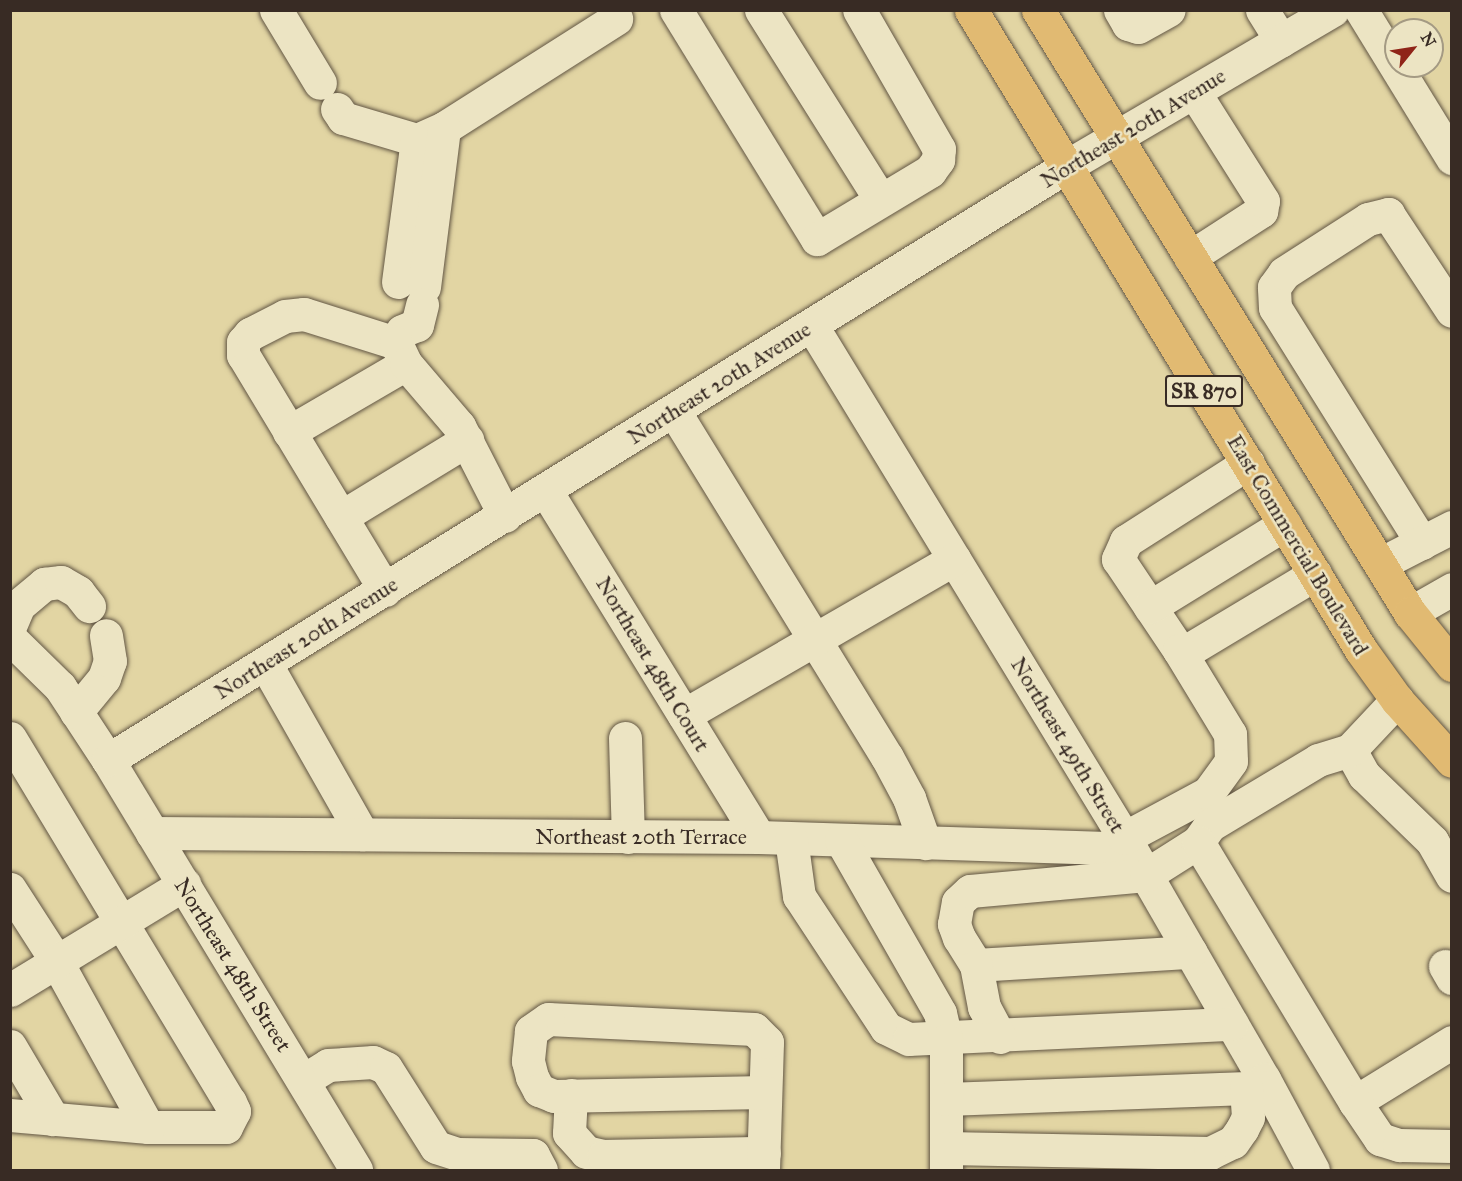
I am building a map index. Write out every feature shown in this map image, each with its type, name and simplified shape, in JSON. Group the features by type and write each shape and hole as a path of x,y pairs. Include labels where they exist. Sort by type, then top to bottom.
{"main road":[{"name":"East Commercial Boulevard","path":"971,10 1315,574 1396,700 1452,761"},
{"name":"SR 870","path":"1038,10 1410,613 1452,665"}],"street":[{"path":"276,10 343,118 431,134"},
{"path":"676,10 817,239 930,171 938,160 939,149 859,10"},
{"path":"761,10 880,199"},
{"path":"1120,10 1128,24 1138,27 1169,10"},
{"path":"1262,10 1281,41"},
{"name":"Northeast 20th Avenue","path":"108,760 546,491 1067,166 1333,10"},
{"path":"1360,10 1452,158"},
{"path":"505,516 467,440 401,346 394,320 410,293 431,134 474,93 548,47 616,19"},
{"path":"1190,257 1261,211 1263,201 1194,92"},
{"path":"1422,543 1275,308 1274,287 1284,273 1380,214 1388,214 1396,222 1452,311"},
{"path":"1236,331 1275,308"},
{"path":"385,590 243,355 243,342 250,334 285,315 304,314 401,346"},
{"name":"Northeast 49th Street","path":"812,326 1134,854 1232,1024 1257,1088 1312,1170"},
{"path":"289,432 401,346"},
{"path":"674,411 887,757 909,798 925,843"},
{"path":"341,517 467,440"},
{"path":"1134,854 1208,793 1231,761 1230,734 1179,650 1118,559 1125,541 1248,463"},
{"name":"Northeast 48th Court","path":"546,491 684,715 775,838"},
{"path":"1150,608 1285,524"},
{"path":"1380,564 1452,527"},
{"path":"684,715 954,559"},
{"path":"1179,650 1190,650 1315,574"},
{"path":"10,626 19,605 44,584 61,582 78,592 89,606"},
{"path":"1410,613 1452,589"},
{"path":"76,712 104,678 110,661 106,635"},
{"name":"Northeast 48th Street","path":"10,638 35,658 76,712 108,760 304,1080 356,1170"},
{"path":"265,663 362,834"},
{"path":"1198,842 1202,832 1229,813 1318,760 1350,750 1396,700"},
{"path":"10,738 234,1110 226,1127 148,1127 10,1115"},
{"path":"625,738 628,837"},
{"path":"1350,750 1364,775 1432,841 1452,876"},
{"name":"Northeast 20th Terrace","path":"152,833 775,838 1134,854"},
{"path":"775,838 799,896 886,1028 909,1039 946,1040 1232,1024"},
{"path":"841,840 940,1013 946,1040 946,1099 946,1159 1210,1153 1233,1142 1248,1117 1257,1088 946,1099"},
{"path":"1000,1037 984,1007 976,964 958,938 954,924 958,902 970,891 1198,842"},
{"path":"1198,842 1355,1102 1380,1139 1399,1145 1452,1146"},
{"path":"10,990 184,885"},
{"path":"10,889 57,962 148,1127"},
{"path":"976,964 1191,952"},
{"path":"571,1095 569,1133 586,1152 604,1156 764,1162 767,1042 754,1029 548,1019 531,1031 528,1061 532,1077 539,1090 554,1096 571,1095 765,1092"},
{"path":"1355,1102 1452,1042"},
{"path":"10,1046 53,1119"},
{"path":"304,1080 328,1065 373,1062 386,1068 436,1147 458,1154 533,1155 541,1170"}]}
